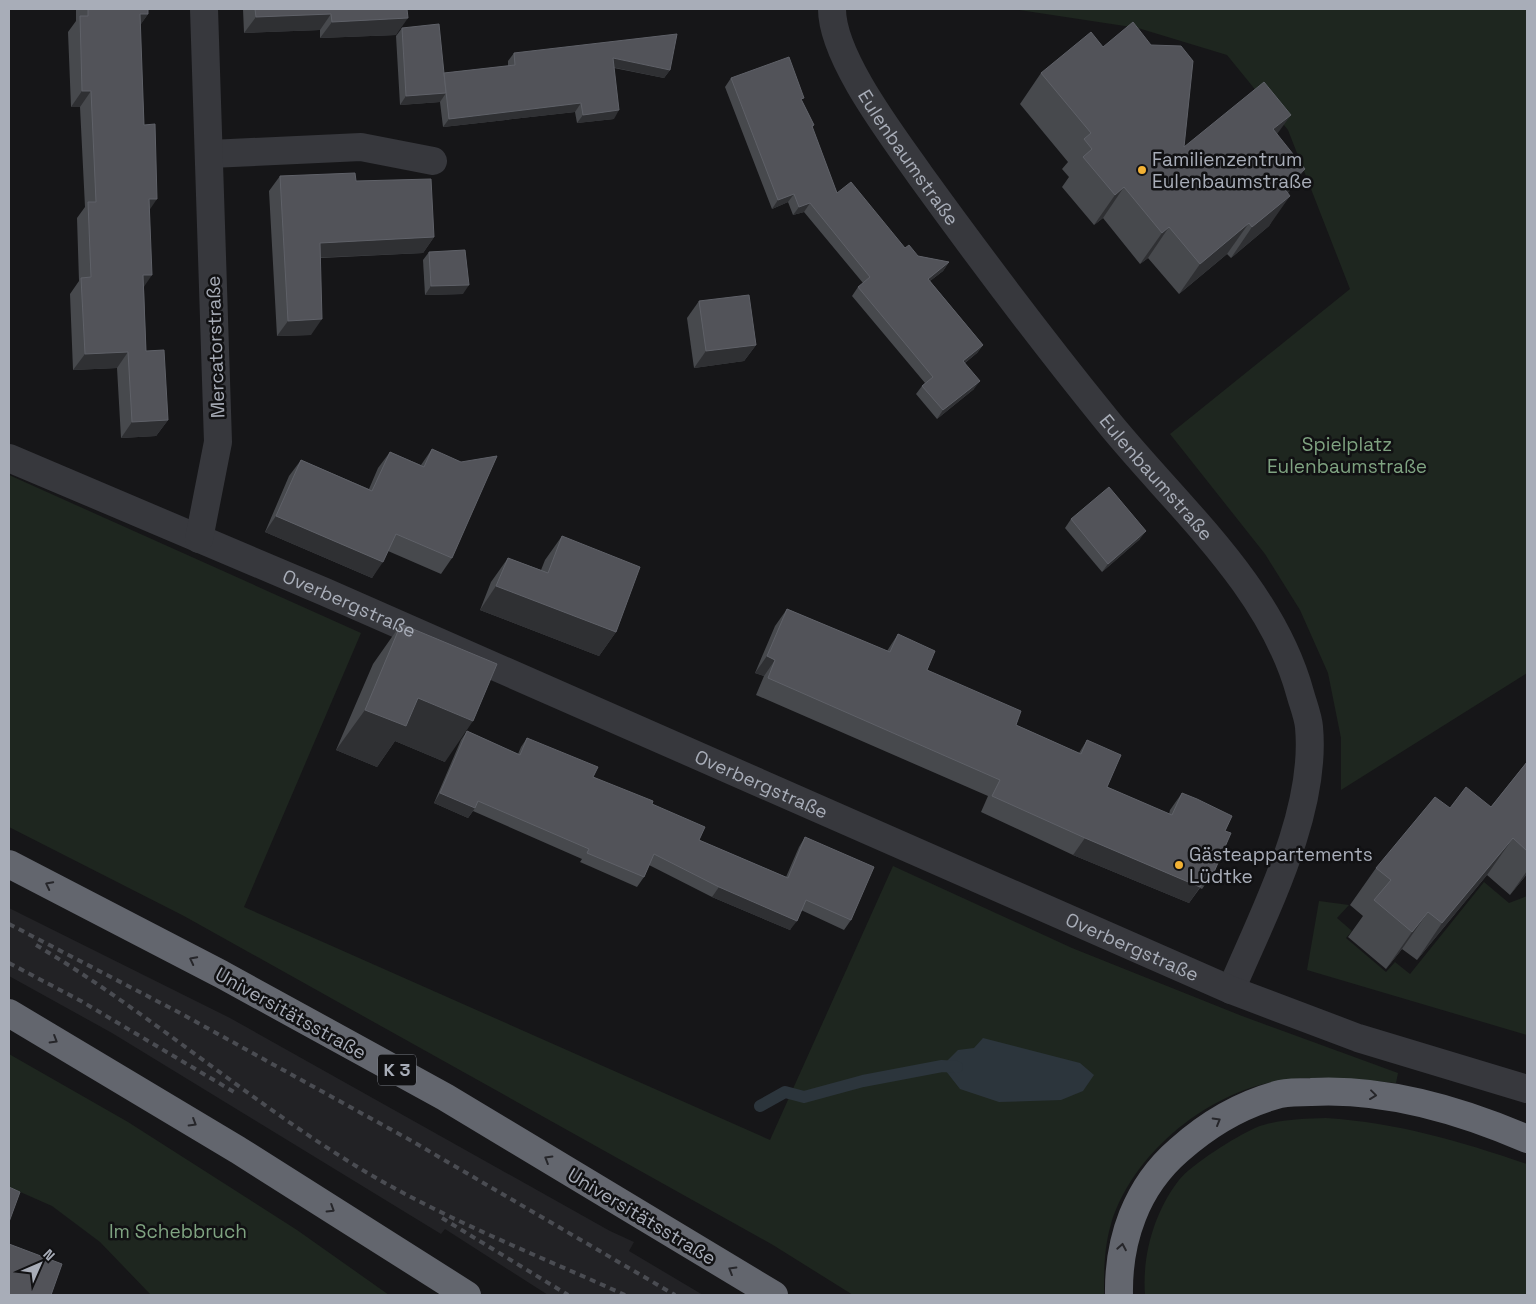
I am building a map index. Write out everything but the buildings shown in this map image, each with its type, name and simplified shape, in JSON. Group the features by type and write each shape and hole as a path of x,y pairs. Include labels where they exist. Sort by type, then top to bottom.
{"highway":[{"name":"Universitätsstraße","path":"9,864 221,974 445,1097 774,1295"},
{"path":"9,1013 238,1150 467,1295"},
{"path":"1119,1295 1119,1268 1125,1233 1140,1198 1164,1163 1198,1132 1244,1106 1282,1094 1326,1091 1376,1094 1488,1122 1527,1139"}],"street":[{"name":"Mercatorstraße","path":"199,539 218,442 204,9"},
{"name":"Eulenbaumstraße","path":"832,9 832,20 843,54 909,159 1030,325 1134,454 1195,518 1244,583 1273,625 1295,674 1309,726 1308,769 1301,812 1286,861 1231,990"},
{"path":"210,154 360,147 432,161"},
{"name":"Overbergstraße","path":"9,458 199,539 1231,990 1358,1038 1526,1089"}],"shaded area":[{"path":"9,908 230,1018 610,1231 634,1242 629,1251 703,1295 548,1295 445,1229 441,1234 112,1033 9,976"},
{"path":"983,1038 1080,1063 1094,1075 1083,1091 1061,1100 999,1102 960,1089 942,1066 958,1050 974,1048"}],"green space":[{"name":"Spielplatz Eulenbaumstraße","path":"1012,9 1527,9 1527,673 1341,790 1341,738 1328,673 1300,610 1265,554 1170,434 1350,289 1288,130 1227,55 1138,28"},
{"path":"9,475 361,633 244,907 770,1140 893,866 1072,948 1242,1016 1398,1073 1396,1083 1325,1078 1283,1080 1255,1086 1228,1097 1202,1111 1178,1129 1156,1150 1137,1173 1122,1198 1111,1224 1107,1242 1104,1268 1104,1295 853,1295 773,1245 184,916 9,827"},
{"path":"1484,882 1509,903 1527,896 1527,1035 1307,970 1319,901 1349,905 1337,918 1352,931 1346,938 1386,972 1395,962 1410,974"},
{"name":"Im Schebbruch","path":"9,1054 128,1122 297,1230 389,1295 151,1295 100,1242 52,1206 9,1187"},
{"path":"1326,1118 1379,1124 1428,1134 1527,1164 1527,1295 1145,1295 1148,1250 1156,1220 1170,1193 1185,1174 1214,1151 1255,1128 1281,1121"}],"waterway":[{"path":"760,1106 785,1092 804,1097 863,1081 942,1066 957,1067"}],"railway":[{"path":"9,924 180,1013 410,1140 675,1295"},
{"path":"36,945 117,998 275,1112 356,1166 388,1185 455,1219 625,1295"},
{"path":"9,963 81,1001 234,1092"},
{"path":"442,1218 568,1295"}],"place":[{"name":"Familienzentrum Eulenbaumstraße","path":"1142,170"},
{"name":"Gästeappartements Lüdtke","path":"1179,865"}]}
